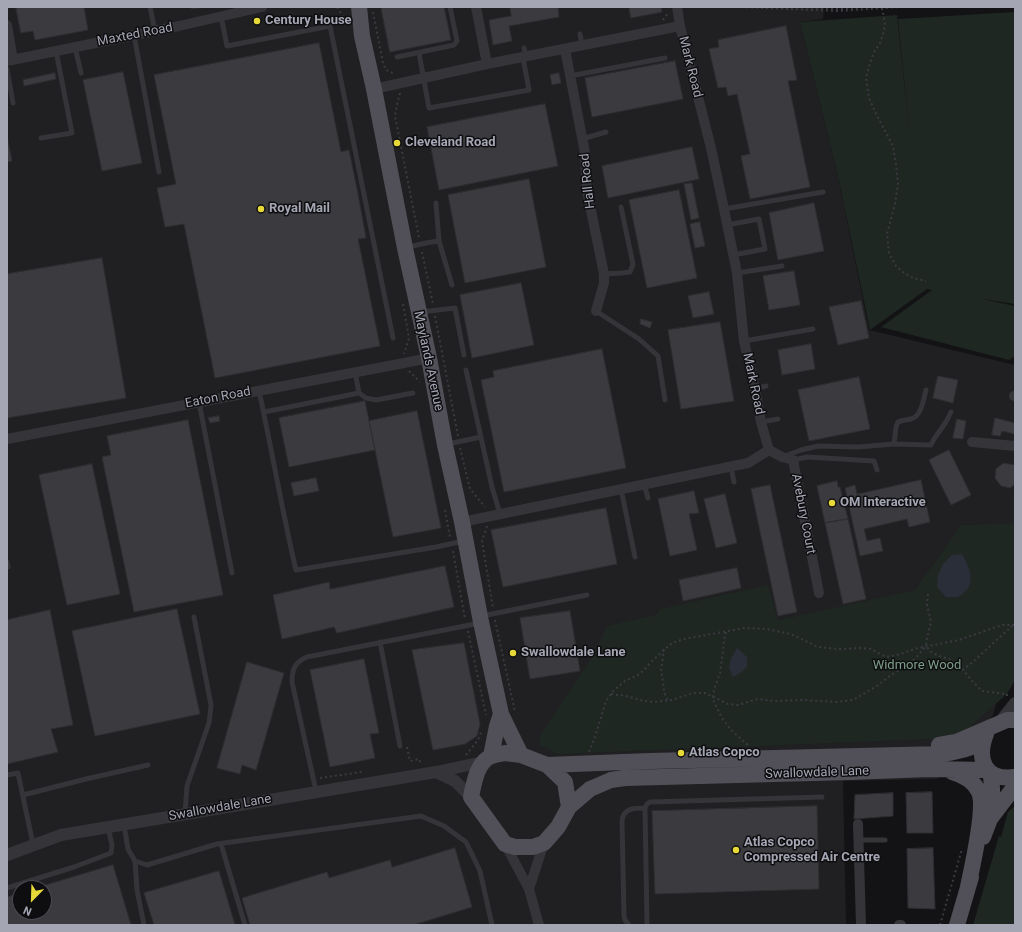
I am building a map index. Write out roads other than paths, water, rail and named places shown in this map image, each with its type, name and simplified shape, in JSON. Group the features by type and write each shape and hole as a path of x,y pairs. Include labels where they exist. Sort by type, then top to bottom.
{"main road":[{"name":"Maylands Avenue","path":"359,7 362,36 412,246 418,313 452,444 465,540 485,618 501,714 521,755"},
{"name":"Maylands Avenue","path":"487,759 501,714"},
{"name":"Swallowdale Lane","path":"854,755 923,748 956,742 1007,720 1015,720"},
{"path":"956,925 990,819 992,782 989,771 982,759 981,751 982,743 986,734 994,726"},
{"name":"Swallowdale Lane","path":"547,765 948,753 965,750 982,743"},
{"path":"505,753 521,755 547,765 565,782 569,807 558,827 544,843 533,847 515,847 505,844 471,797 474,779 487,759 505,753"},
{"name":"Swallowdale Lane","path":"929,769 950,771 966,777 972,782 979,793 981,804 978,832 968,887"},
{"name":"Swallowdale Lane","path":"569,807 590,789 611,780 625,778 929,769 989,771 1001,777 1015,777"},
{"path":"990,819 1015,786"}],"street":[{"name":"Maxted Road","path":"10,60 155,31 262,7"},
{"path":"476,7 487,64"},
{"name":"Mark Road","path":"677,7 680,26 711,148 724,209 737,273 744,341 761,422 769,450"},
{"path":"7,25 10,60"},
{"path":"374,89 487,64 524,54 565,49 680,26"},
{"name":"Hall Road","path":"565,49 585,153 587,191 604,274 604,283 596,311"},
{"name":"Eaton Road","path":"7,439 429,358"},
{"path":"972,442 1015,446"},
{"path":"462,522 731,467 748,463 769,450"},
{"name":"Avebury Court","path":"769,450 782,457 793,460 819,593"},
{"path":"994,726 1012,702"},
{"name":"Swallowdale Lane","path":"7,855 62,835 316,792 432,768 487,759"},
{"path":"432,768 455,781 471,797"},
{"path":"858,824 861,925"},
{"path":"529,889 544,843"},
{"path":"505,844 529,889 539,925"}],"lane":[{"path":"150,7 155,31"},
{"path":"397,57 454,45 457,41 450,7"},
{"path":"221,16 227,46 330,26 393,338"},
{"path":"580,34 582,45"},
{"path":"134,35 159,172"},
{"path":"75,47 81,73"},
{"path":"41,138 72,133 56,51"},
{"path":"419,53 430,108 529,90 524,54"},
{"path":"570,76 665,58"},
{"path":"7,70 13,103"},
{"path":"582,139 606,132"},
{"path":"724,209 824,192"},
{"path":"436,203 439,241 452,285"},
{"path":"604,274 630,272 633,264 621,207"},
{"path":"727,225 759,219 765,249 733,255"},
{"path":"412,246 439,241"},
{"path":"737,273 782,266"},
{"path":"418,313 455,308 464,355"},
{"path":"596,311 639,338 658,356 665,400"},
{"path":"744,341 812,329"},
{"path":"466,370 492,487 500,514"},
{"path":"355,372 359,393 366,398 376,400 413,392"},
{"path":"755,389 766,386"},
{"path":"259,390 296,570 421,550 465,540"},
{"path":"894,444 898,422 912,419 920,413 926,390"},
{"path":"264,412 359,393"},
{"path":"199,402 232,573"},
{"path":"782,457 818,446 858,447 894,444 931,444 946,422 950,412"},
{"path":"761,422 778,419"},
{"path":"452,444 481,437"},
{"path":"793,460 807,457 874,461 877,470"},
{"path":"731,467 734,482"},
{"path":"644,484 648,498"},
{"path":"621,489 635,558"},
{"path":"316,792 292,682 292,674 299,660 588,595"},
{"path":"185,814 187,786 209,723 211,705 194,616"},
{"path":"380,642 400,746"},
{"path":"23,795 148,765"},
{"path":"7,775 18,773 33,845"},
{"path":"647,925 645,808 650,802 822,797"},
{"path":"629,925 624,916 622,817 626,811 631,809 645,808"},
{"path":"135,861 147,865 221,844 421,816 444,826 466,842 480,871 492,925"},
{"path":"124,825 128,849 135,861 137,890 144,925"},
{"path":"7,888 74,867 112,853 112,844 108,828"},
{"path":"858,840 885,840"},
{"path":"221,844 245,925"}],"place":[{"name":"Century House","path":"257,21"},
{"name":"Cleveland Road","path":"397,143"},
{"name":"Royal Mail","path":"261,209"},
{"name":"OM Interactive","path":"832,503"},
{"name":"Swallowdale Lane","path":"513,653"},
{"name":"Atlas Copco","path":"681,753"},
{"name":"Atlas Copco Compressed Air Centre","path":"736,850"}],"park label":[{"name":"Widmore Wood","path":"917,666"}]}
